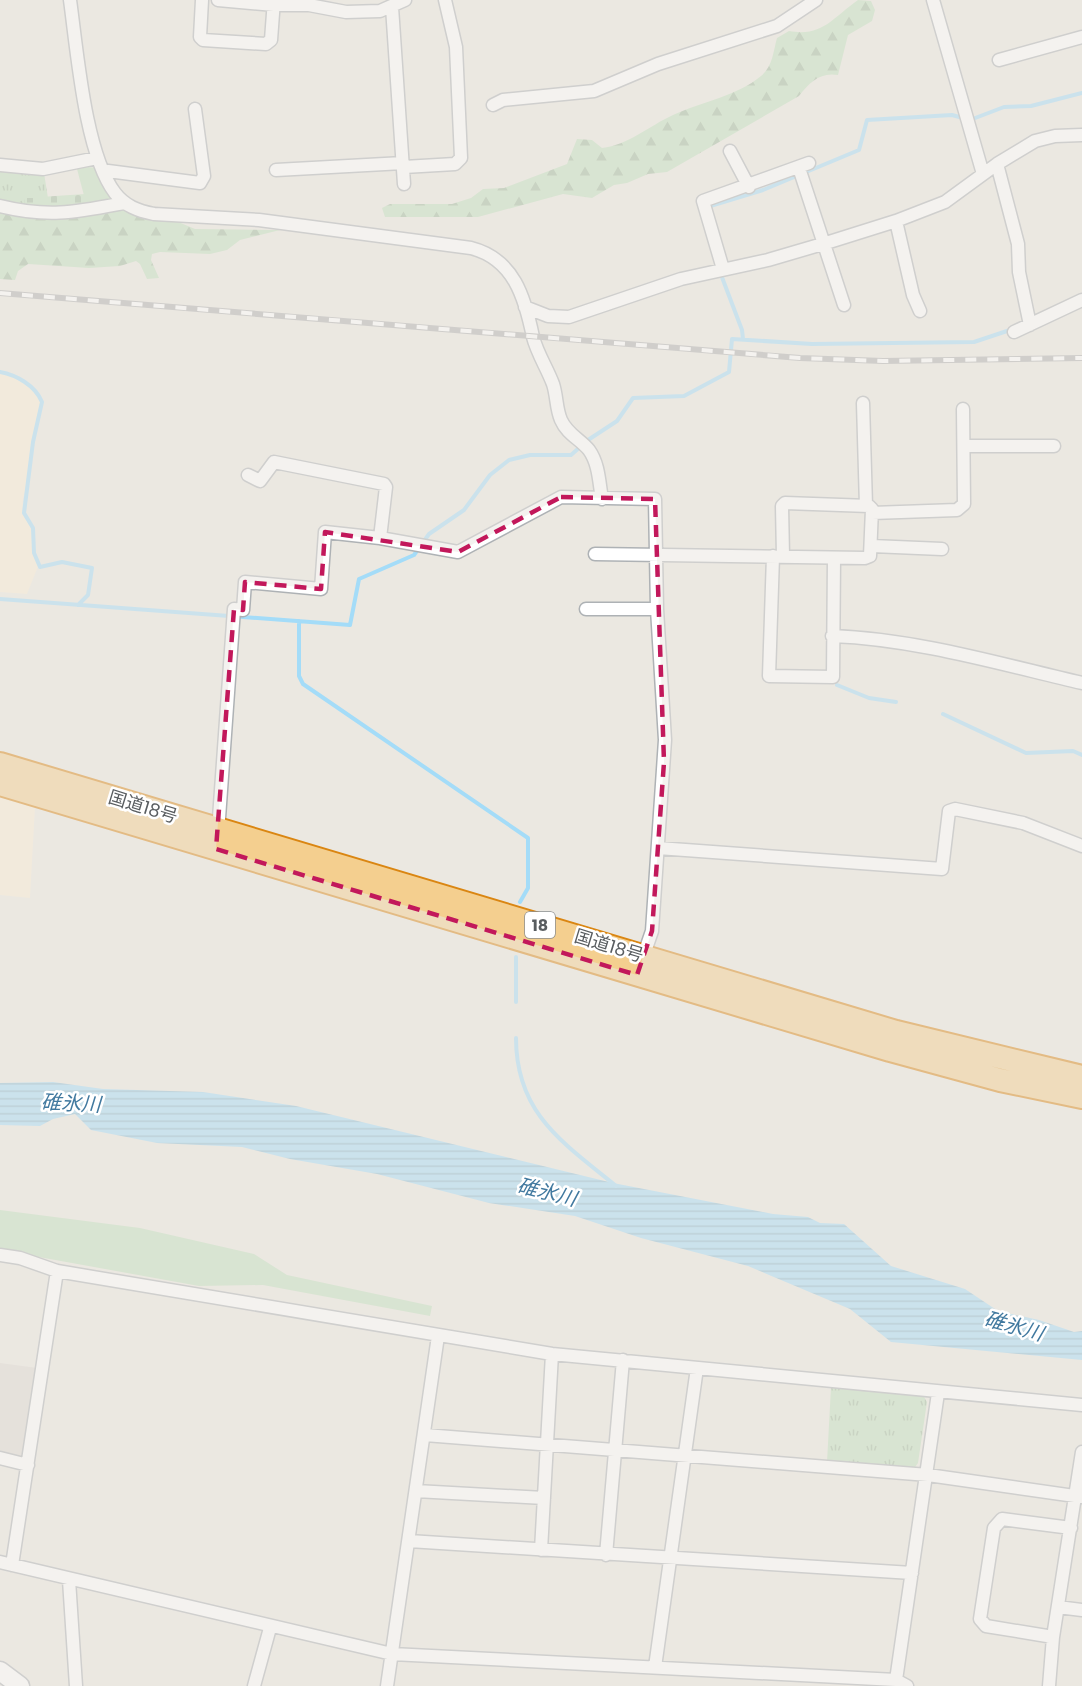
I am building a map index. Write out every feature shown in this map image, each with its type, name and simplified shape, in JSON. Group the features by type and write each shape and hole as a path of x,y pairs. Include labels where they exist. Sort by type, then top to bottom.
{"highway":[{"name":"国道18号","path":"0,764 217,839 640,966 890,1050 999,1080 1082,1097"},
{"name":"国道18号","path":"0,784 217,839"},
{"name":"国道18号","path":"640,966 1082,1077"}],"street":[{"path":"70,0 82,83 98,158 104,174 124,203 138,211 154,214 259,220 477,250 494,256 506,267 525,307 534,338 554,386 562,422 596,462 602,499"},
{"path":"202,0 200,37 203,40 266,44 271,40 274,3"},
{"path":"218,0 345,6 373,11 398,3 404,184"},
{"path":"276,170 455,164 461,158 456,47 445,0"},
{"path":"493,105 504,100 594,91 658,64 777,27 816,0"},
{"path":"933,0 983,174"},
{"path":"999,60 1082,37"},
{"path":"104,174 108,171 200,183 204,176 195,109"},
{"path":"525,307 548,316 569,317 681,279 768,260 826,243 896,221 945,202 997,164 1035,141 1055,136 1082,135"},
{"path":"730,152 749,187"},
{"path":"0,165 43,169 98,158"},
{"path":"997,164 1018,244 1019,272 1030,325"},
{"path":"723,269 704,201 749,187 804,165 844,305"},
{"path":"0,206 33,214 56,215 124,203"},
{"path":"896,221 913,295 920,311"},
{"path":"1014,332 1082,300"},
{"path":"595,554 834,558 870,556 872,546 862,403"},
{"path":"834,558 833,677 769,676 782,506 785,503 869,509 957,510 964,504 963,409"},
{"path":"964,446 1054,446"},
{"path":"248,475 260,481 274,462 384,484 386,487 380,538"},
{"path":"217,839 234,609 243,609 245,582 321,589 325,532 380,538 458,552 561,497 655,499 657,609 665,740 652,931 640,966"},
{"path":"872,546 942,549"},
{"path":"586,609 657,609"},
{"path":"832,636 865,637 969,656 1082,683"},
{"path":"658,848 942,869 949,811 955,809 1023,823 1082,846"},
{"path":"0,1255 20,1258 57,1271 136,1282 438,1336 552,1353 1082,1405"},
{"path":"57,1271 28,1465 6,1564 270,1628 392,1654 655,1666 901,1683 912,1573 928,1475 938,1392"},
{"path":"387,1686 438,1336"},
{"path":"541,1550 552,1353"},
{"path":"606,1555 623,1360"},
{"path":"655,1666 697,1368"},
{"path":"425,1435 928,1475 1078,1497"},
{"path":"1049,1686 1053,1637 1078,1497 1082,1452"},
{"path":"0,1458 28,1465"},
{"path":"416,1491 544,1498"},
{"path":"1053,1637 986,1626 980,1618 994,1528 1002,1519 1071,1528"},
{"path":"408,1541 912,1573"},
{"path":"69,1580 75,1686"},
{"path":"1058,1607 1082,1610"},
{"path":"254,1686 270,1628"},
{"path":"0,1671 20,1686"}],"highlighted area":[{"path":"561,497 655,499 664,762 652,931 637,975 216,849 234,609 243,610 245,582 321,589 325,532 458,552"}],"shaded area":[{"path":"0,373 17,377 39,396 42,402 32,442 23,498 22,514 32,528 33,554 39,564 27,594 0,592"},
{"path":"0,797 35,807 30,898 0,895"},
{"path":"0,1363 37,1368 25,1455 0,1452"}],"green space":[{"path":"858,0 871,1 875,10 872,21 848,35 838,75 826,75 816,79 799,96 667,172 648,174 627,183 614,185 592,198 563,194 478,217 385,217 382,208 390,204 452,204 471,198 483,189 504,188 567,164 577,139 592,140 602,148 612,146 684,110 741,89 761,76 768,68 777,38 789,31 819,29"},
{"path":"96,168 111,196 111,201 87,207 77,169"},
{"path":"0,169 44,173 48,198 25,198 25,209 0,204"},
{"path":"85,194 87,207 25,209 25,198"},
{"path":"120,206 137,216 176,221 195,229 280,230 240,240 227,250 210,254 160,252 152,254 151,260 159,278 147,279 140,264 136,261 120,266 89,268 28,264 18,271 15,280 0,279 0,211"},
{"path":"0,1210 140,1228 254,1254 287,1275 432,1306 430,1316 263,1285 199,1286 0,1250"},
{"path":"831,1387 923,1395 927,1402 918,1463 913,1470 827,1462"}],"water":[{"name":"碓氷川","path":"53,1082 103,1089 203,1092 296,1106 613,1183 773,1214 808,1217 820,1223 844,1224 891,1266 965,1289 998,1311 1039,1320 1074,1332 1082,1331 1082,1360 891,1342 850,1309 748,1266 641,1238 575,1216 489,1203 377,1174 290,1159 242,1147 157,1143 91,1130 75,1114 53,1119 40,1126 0,1125 0,1083"}],"waterway":[{"path":"970,120 1004,107 1031,106 1082,93"},
{"path":"707,207 763,190 859,150 867,120 952,115 963,118"},
{"path":"720,272 742,330 743,339"},
{"path":"0,599 350,625 359,579 414,555 429,534 464,510 490,475 509,460 530,455 571,455 588,440 617,421 633,398 684,396 729,372 732,339 812,344 974,342 1013,329"},
{"path":"0,372 24,382 35,391 42,402 33,442 24,513 33,528 34,553 40,567 62,562 92,568 88,595 78,605"},
{"path":"299,621 299,676 303,684 528,838 528,888 520,902"},
{"path":"837,685 869,698 896,702"},
{"path":"943,714 1026,753 1073,751 1082,755"},
{"path":"516,957 516,1002"},
{"path":"516,1038 518,1064 524,1087 533,1106 561,1140 616,1186"}],"railway":[{"path":"0,293 800,358 883,361 1082,358"}]}
